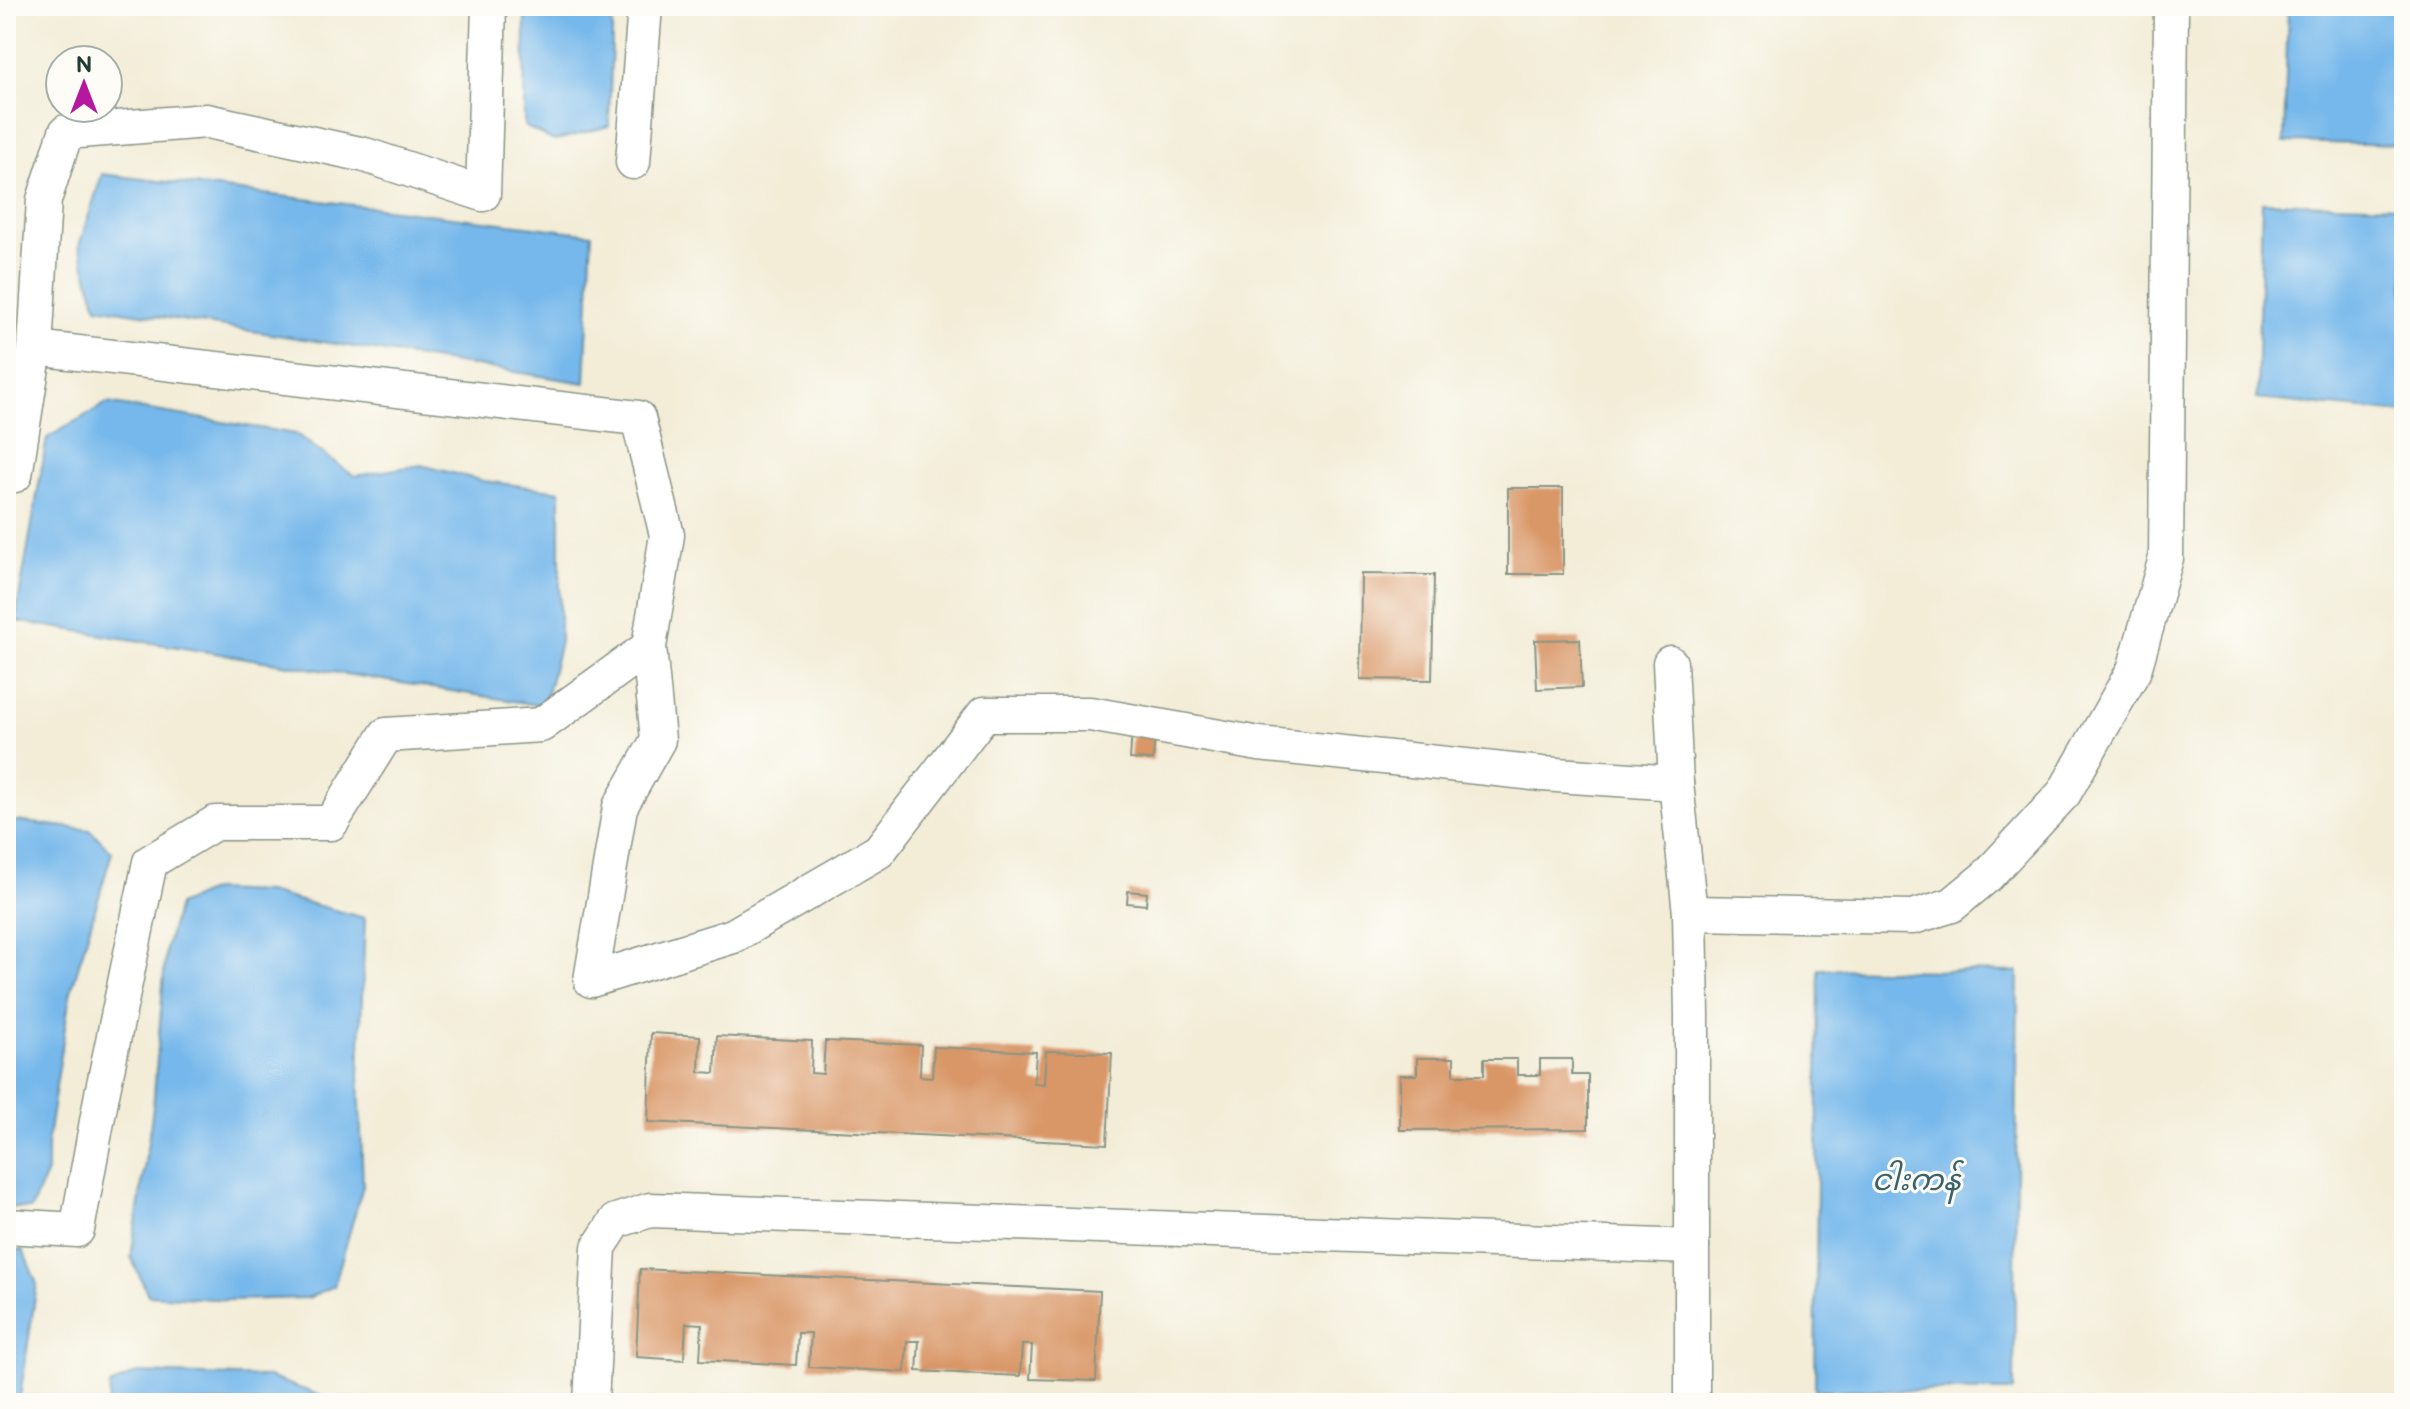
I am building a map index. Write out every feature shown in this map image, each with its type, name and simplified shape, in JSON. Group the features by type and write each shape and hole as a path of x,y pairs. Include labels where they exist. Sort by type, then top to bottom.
{"street":[{"path":"6,473 15,475 35,348 44,200 66,132 207,121 365,155 483,194 489,6"},
{"path":"633,162 645,6"},
{"path":"1690,913 1913,917 1952,905 1987,876 2064,793 2134,670 2166,558 2171,6"},
{"path":"35,348 638,418 667,535 649,647 658,740 620,807 591,980 733,936 879,851 984,714 1090,714 1259,744 1542,774 1676,783"},
{"path":"6,1226 77,1230 150,862 215,823 331,823 386,735 541,725 649,647"},
{"path":"1670,663 1676,783 1690,913 1692,1403"},
{"path":"591,1403 599,1247 616,1221 650,1210 1692,1247"}],"water":[{"path":"525,6 613,6 609,126 554,141 524,126"},
{"path":"2288,6 2404,6 2404,145 2284,142"},
{"path":"102,174 592,234 585,383 97,307 79,246"},
{"path":"2262,202 2404,206 2404,413 2257,399"},
{"path":"107,403 296,434 354,476 421,465 484,481 560,491 560,642 544,706 15,621 47,438"},
{"path":"16,821 90,830 112,852 70,995 47,1145 47,1172 31,1209 6,1207 6,823"},
{"path":"212,890 267,892 365,918 359,1076 363,1186 334,1286 308,1298 231,1300 148,1295 131,1257 153,1108 166,948 178,905"},
{"name":"ငါးကန်","path":"1819,969 2018,972 2014,1391 1815,1390"},
{"path":"6,1249 23,1250 37,1284 19,1403 6,1403"},
{"path":"136,1373 269,1377 330,1399 330,1403 109,1403 110,1386"}],"building":[{"path":"1508,488 1563,488 1563,574 1508,574"},
{"path":"1361,574 1434,575 1432,680 1360,679"},
{"path":"1580,639 1582,687 1537,689 1535,640"},
{"path":"1132,730 1155,732 1153,760 1130,759"},
{"path":"1128,891 1147,893 1146,905 1127,903"},
{"path":"651,1033 700,1036 699,1072 715,1073 717,1036 812,1041 811,1073 823,1074 825,1041 921,1045 920,1076 932,1077 934,1047 1036,1052 1034,1083 1044,1084 1046,1051 1112,1053 1107,1144 648,1122"},
{"path":"1417,1058 1454,1058 1454,1075 1484,1075 1484,1059 1517,1059 1517,1075 1540,1075 1540,1059 1572,1059 1572,1075 1588,1075 1588,1129 1400,1130 1400,1075 1417,1075"},
{"path":"640,1269 1100,1291 1096,1381 1030,1379 1032,1345 1022,1345 1020,1376 917,1371 919,1341 907,1341 905,1372 809,1367 811,1333 798,1333 796,1365 700,1360 702,1324 686,1323 684,1360 636,1357"}]}
